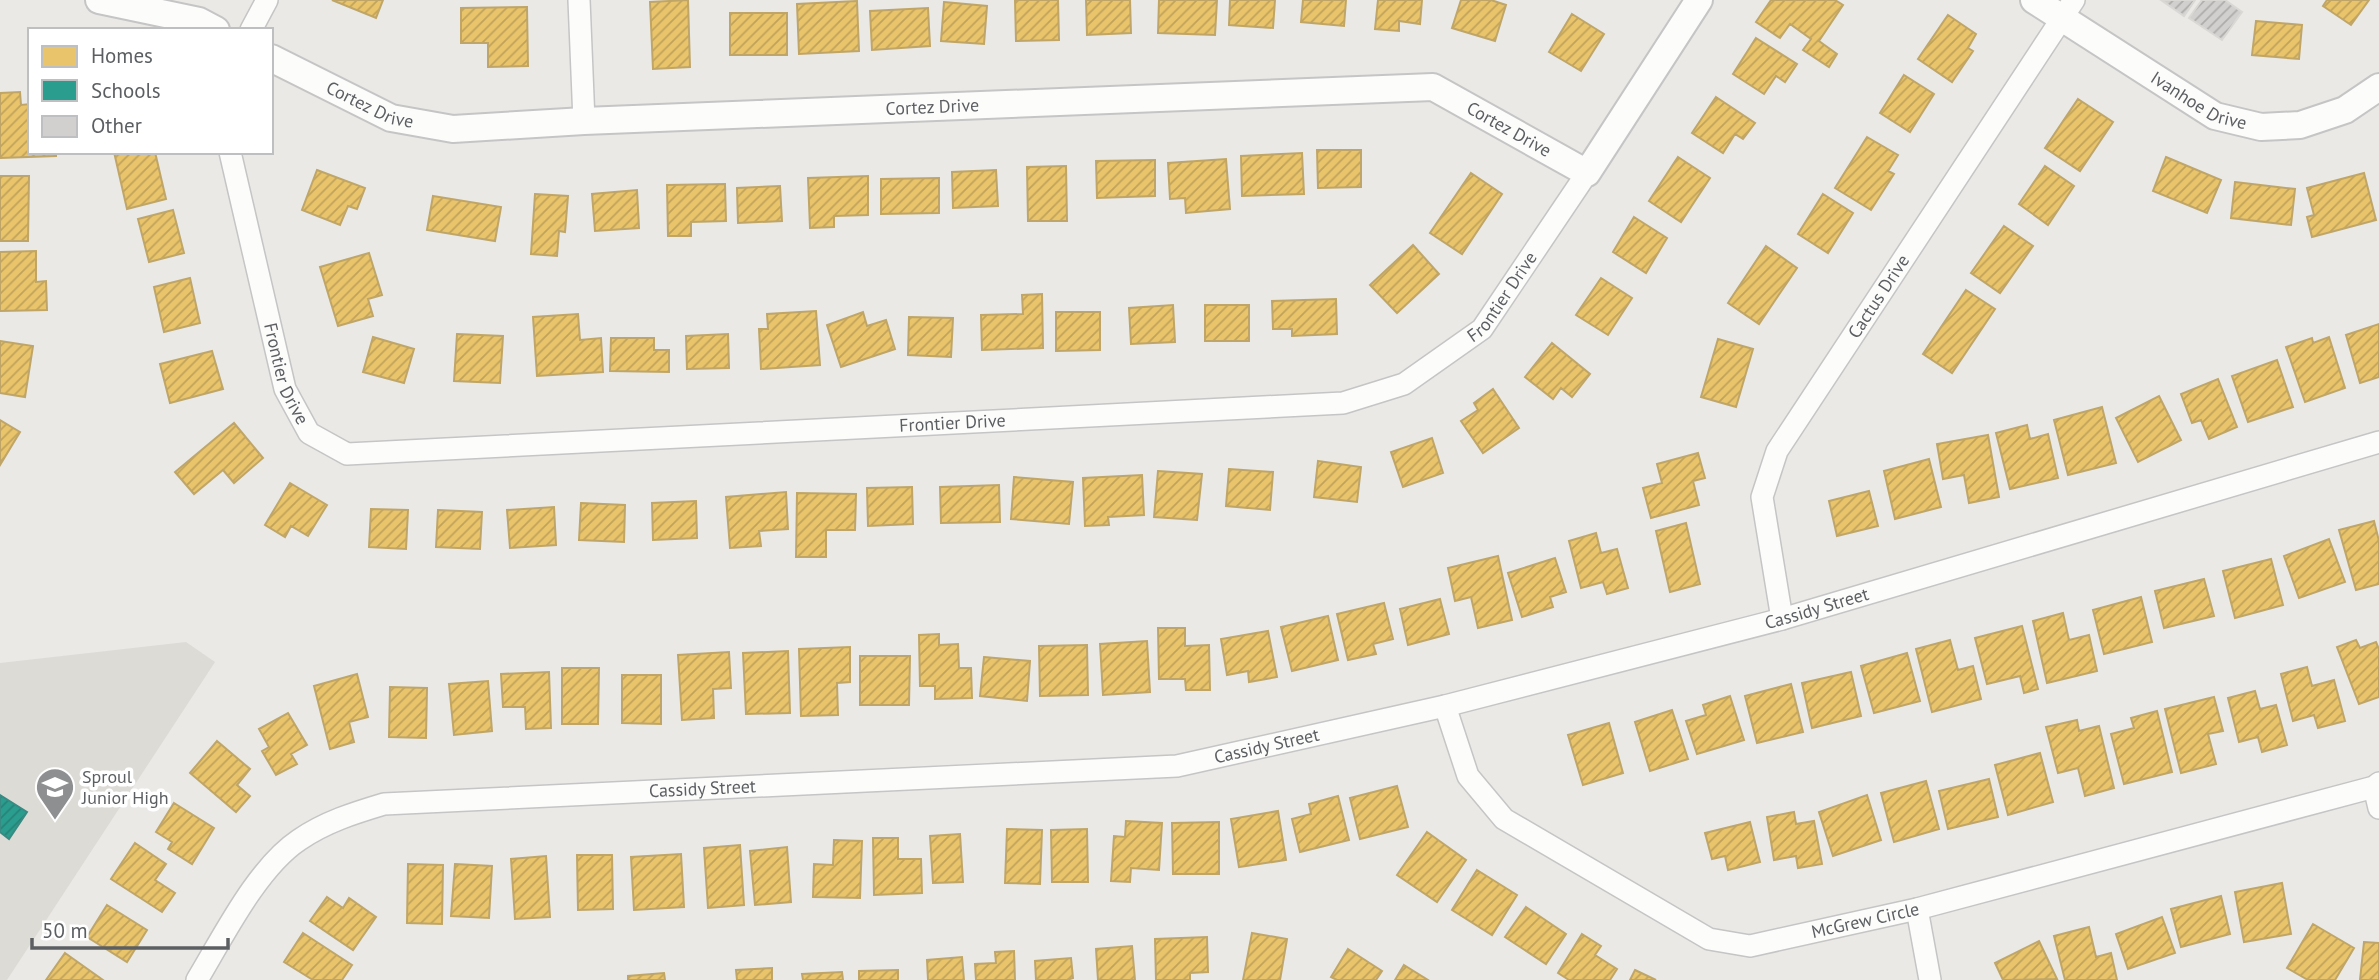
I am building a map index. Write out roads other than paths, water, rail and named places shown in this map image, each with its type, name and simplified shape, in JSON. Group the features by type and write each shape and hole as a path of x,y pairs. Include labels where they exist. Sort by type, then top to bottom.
{"street":[{"path":"99,0 205,27"},
{"path":"252,28 267,0"},
{"path":"579,0 584,121"},
{"name":"Frontier Drive","path":"230,154 285,389 309,433 347,454 1343,403 1404,384 1482,329 1699,0"},
{"name":"Ivanhoe Drive","path":"2035,0 2068,9 2215,116 2261,127 2300,125 2345,110 2379,87"},
{"name":"Cactus Drive","path":"1782,619 1762,497 1777,451 2068,9"},
{"name":"Cortez Drive","path":"273,59 391,118 453,129 584,121 1433,87 1587,173"},
{"name":"Cassidy Street","path":"197,980 270,867 288,849 298,840 336,819 384,804 1177,766 1445,706 1782,619 2379,442"},
{"name":"McGrew Circle","path":"1445,706 1468,776 1504,819 1709,939 1750,946 1917,909 2377,793"},
{"path":"1917,909 1930,980"}],"place":[{"name":"Sproul Junior High","path":"55,821"}]}
